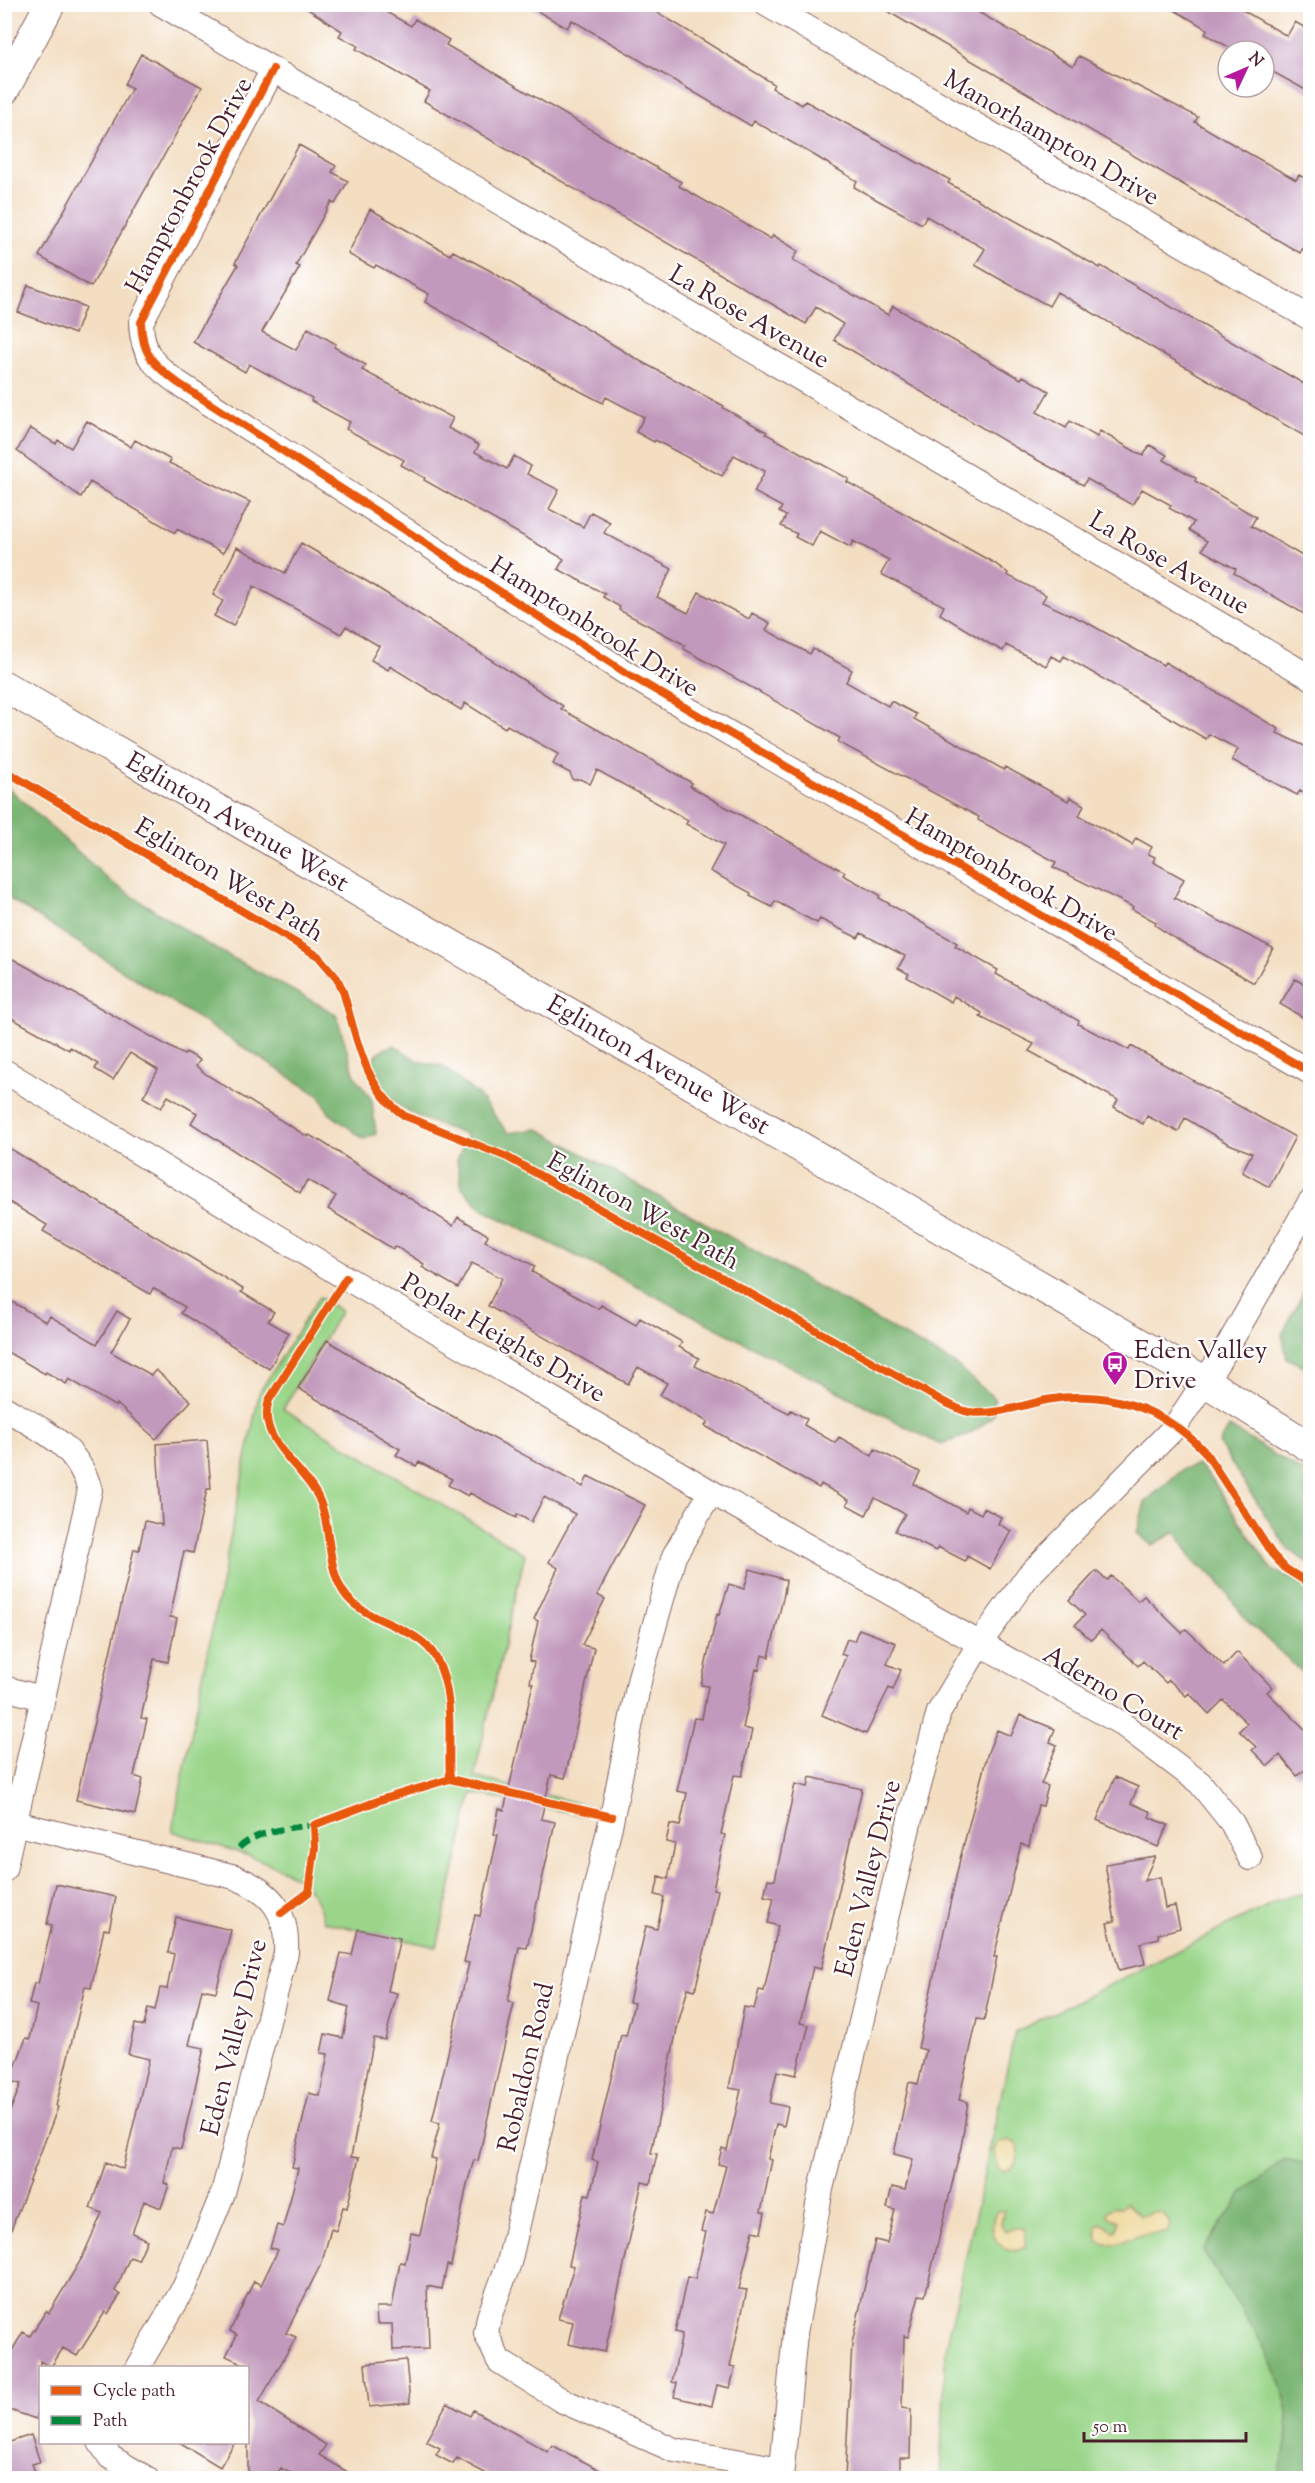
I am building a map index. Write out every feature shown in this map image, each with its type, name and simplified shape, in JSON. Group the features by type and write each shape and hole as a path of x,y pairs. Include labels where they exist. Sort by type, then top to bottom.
{"main road":[{"path":"4,90 50,4"},
{"name":"Eglinton Avenue West","path":"4,686 1206,1382 1311,1447"}],"street":[{"name":"La Rose Avenue","path":"161,4 1311,677"},
{"name":"Manorhampton Drive","path":"766,4 1311,318"},
{"name":"Hamptonbrook Drive","path":"273,69 141,322 141,342 154,365 178,383 626,673 1311,1072"},
{"name":"Poplar Heights Drive","path":"4,1071 346,1278 711,1492 980,1643"},
{"name":"Eden Valley Drive","path":"781,2474 795,2332 821,2189 910,1819 939,1712 980,1643 1028,1575 1174,1428 1206,1382 1311,1202"},
{"path":"4,1408 57,1439 74,1454 84,1471 90,1490 4,1870"},
{"name":"Robaldon Road","path":"711,1492 674,1556 640,1677 612,1817 509,2263 486,2333 499,2361 535,2385 596,2417 674,2450 781,2474"},
{"name":"Aderno Court","path":"980,1643 1121,1723 1175,1762 1219,1804 1243,1840 1250,1858"},
{"path":"4,1688 42,1698"},
{"name":"Eden Valley Drive","path":"15,1823 235,1877 254,1885 271,1899 281,1913 287,1931 286,1953 223,2193 185,2286 138,2366"},
{"path":"101,2444 110,2457 146,2478"}],"green space":[{"path":"5,785 112,883 205,943 336,1014 355,1076 372,1100 376,1134 364,1139 329,1113 320,1096 5,896"},
{"path":"394,1045 418,1061 442,1066 479,1096 508,1133 539,1129 956,1365 994,1398 994,1414 969,1434 939,1444 615,1275 483,1210 462,1188 457,1161 467,1135 408,1111 384,1092 376,1079 371,1063 380,1051"},
{"path":"1310,1280 1310,1370 1287,1358 1282,1334"},
{"path":"319,1297 341,1311 283,1409 525,1554 474,1777 585,1805 582,1815 472,1793 437,1947 324,1922 313,1895 302,1882 291,1875 259,1860 172,1831 259,1393"},
{"path":"1229,1427 1310,1476 1310,1565 1286,1547 1219,1444"},
{"path":"1198,1465 1213,1481 1272,1570 1310,1586 1310,1679 1246,1620 1217,1579 1193,1561 1176,1532 1152,1545 1137,1533 1145,1502 1183,1469"},
{"path":"1310,1894 1310,2478 940,2478 946,2349 1015,2032 1287,1896"},
{"path":"1285,2159 1310,2165 1310,2478 1278,2478 1288,2429 1288,2414 1283,2392 1265,2350 1203,2250 1241,2195"}],"sand":[{"path":"1008,2140 1017,2144 1019,2153 1014,2165 1003,2172 998,2169 994,2150 999,2143"},
{"path":"1126,2203 1140,2216 1155,2212 1164,2214 1170,2224 1168,2232 1145,2234 1114,2244 1101,2242 1097,2227 1101,2223 1114,2231 1117,2229 1118,2221 1108,2217 1107,2212 1114,2207 1121,2208"},
{"path":"997,2211 1004,2211 1001,2224 1005,2231 1014,2227 1025,2229 1025,2247 1009,2250 997,2241 993,2219"}],"building":[{"path":"300,4 372,4 411,26 415,19 449,40 446,45 681,182 679,186 771,239 773,235 798,251 793,260 888,315 893,306 1021,379 1023,376 1049,391 1037,412 1066,428 1070,421 1097,437 1100,431 1143,456 1150,445 1167,455 1164,460 1256,517 1251,526 1311,561 1311,618 1234,573 1236,569 1202,550 1207,541 1189,530 1194,522 1169,508 1171,505 1142,489 1132,505 1087,479 1083,485 1030,456 834,340 843,324 816,307 806,324 424,101 430,91 356,49 358,46 339,36 342,31"},
{"path":"525,4 644,4 774,84 772,88 802,105 805,101 950,180 948,183 1100,268 1101,266 1311,388 1311,440 1057,292 1049,306 1005,282 975,265 985,249 926,216 922,224 881,202 854,187 857,181 812,154 754,121 751,126 572,20 567,28"},
{"path":"875,4 964,4 1073,66 1079,56 1198,117 1195,122 1296,180 1299,175 1311,181 1311,252 1303,248 1300,253"},
{"path":"1164,4 1232,4 1287,36 1295,22 1311,31 1311,93 1276,74 1276,39 1216,40 1205,34 1207,29"},
{"path":"141,54 202,87 91,287 39,256 132,88 125,84"},
{"path":"299,145 336,166 332,172 348,181 335,204 331,202 296,265 300,267 262,332 296,350 308,328 336,344 334,347 366,365 362,370 453,418 448,428 479,445 475,452 507,469 514,456 531,466 527,474 559,490 549,509 583,527 591,512 610,522 604,533 672,569 657,597 688,613 699,592 749,619 752,613 770,623 766,630 810,654 813,649 852,670 846,682 888,706 891,701 916,714 914,719 1004,770 1005,767 1068,801 1070,797 1084,805 1079,816 1132,845 1136,838 1152,847 1148,854 1155,857 1153,862 1184,879 1174,898 1273,948 1254,983 1171,936 1155,925 1156,922 1132,909 1133,907 1053,867 1056,862 978,820 979,817 838,742 840,738 684,649 685,645 619,610 620,607 603,597 605,594 558,569 564,559 424,480 425,478 401,465 404,460 346,429 350,422 311,401 312,398 249,364 245,372 193,342 238,265 235,263"},
{"path":"370,209 450,255 453,251 489,270 640,361 724,406 723,408 767,432 766,434 849,479 847,482 994,563 1008,573 1007,575 1046,595 1042,602 1086,622 1163,665 1165,662 1279,729 1277,733 1311,749 1311,797 1300,791 1297,795 1232,760 1238,749 1209,734 1206,739 1064,656 1061,661 1051,656 1046,666 1006,645 1003,651 988,643 940,614 944,606 881,574 889,560 853,541 850,547 820,531 812,546 795,537 797,534 781,526 786,516 779,512 782,507 754,492 765,471 734,455 722,476 655,440 654,442 636,432 644,417 606,397 603,403 580,391 425,302 429,294 376,265 374,268 348,254"},
{"path":"28,285 85,307 75,334 18,312"},
{"path":"87,421 131,447 135,440 171,460 169,463 250,502 223,553 177,529 175,533 90,482 81,497 17,451 30,428 56,444 58,440 71,448"},
{"path":"301,543 373,585 520,678 563,706 561,709 692,783 690,786 715,801 845,872 843,875 957,943 955,946 998,970 996,974 1079,1021 1078,1024 1129,1050 1131,1046 1295,1137 1269,1187 1242,1172 1252,1153 1227,1143 1185,1118 1178,1132 1147,1116 1143,1124 1125,1114 1114,1107 1118,1100 1029,1051 1034,1044 980,1017 982,1013 954,996 951,1002 907,977 909,974 898,968 905,956 861,933 858,938 820,919 817,923 775,901 772,907 750,896 751,893 710,871 724,845 686,824 688,820 597,770 590,784 580,779 573,780 570,773 553,764 558,754 507,725 505,728 465,703 461,710 390,666 388,670 371,660 379,646 346,626 341,634 254,586 233,626 214,616 223,601 213,595 237,547 285,573"},
{"path":"4,954 184,1055 186,1052 200,1060 196,1066 207,1075 308,1137 309,1135 322,1142 453,1226 458,1217 488,1235 485,1241 535,1266 532,1272 598,1309 601,1305 636,1325 640,1318 682,1342 679,1347 699,1358 695,1366 789,1413 791,1410 807,1419 804,1425 835,1443 839,1437 872,1456 875,1449 920,1472 914,1484 966,1512 968,1507 981,1514 984,1508 1001,1517 998,1524 1011,1531 990,1569 967,1556 965,1561 938,1547 936,1551 895,1531 905,1514 875,1498 866,1515 847,1505 849,1500 821,1484 819,1488 705,1426 708,1422 660,1395 667,1383 638,1367 628,1384 488,1306 502,1278 472,1263 458,1288 422,1267 424,1264 395,1246 393,1249 328,1209 336,1196 307,1180 300,1193 191,1123 197,1113 168,1096 161,1108 143,1097 158,1070 130,1053 113,1080 95,1069 98,1064 70,1047 69,1050 4,1014"},
{"path":"1295,979 1311,988 1311,1022 1280,1004"},
{"path":"4,1145 243,1289 241,1292 274,1312 268,1321 289,1333 269,1369 181,1313 185,1307 153,1288 150,1294 43,1231 47,1225 4,1199"},
{"path":"4,1297 46,1322 50,1316 97,1344 117,1311 130,1319 111,1352 151,1375 156,1370 191,1401 156,1439 117,1404 116,1407 69,1379 66,1384 46,1372 45,1374 4,1350"},
{"path":"327,1340 419,1398 583,1487 588,1476 645,1505 597,1595 605,1599 582,1645 594,1648 565,1778 551,1775 541,1819 555,1822 527,1948 519,1947 508,2001 514,2003 478,2161 474,2160 467,2184 451,2266 447,2265 442,2289 427,2286 429,2349 393,2350 392,2324 377,2324 376,2307 392,2307 400,2262 405,2263 411,2233 420,2235 436,2159 431,2158 440,2123 432,2121 469,1963 464,1962 475,1915 480,1916 498,1835 494,1834 499,1809 504,1810 533,1684 530,1683 534,1662 529,1661 538,1621 534,1619 558,1568 549,1562 575,1514 544,1497 531,1522 517,1514 516,1518 470,1493 468,1496 448,1485 452,1479 419,1462 416,1466 396,1455 400,1449 298,1388"},
{"path":"207,1440 211,1489 207,1489 193,1553 184,1551 170,1617 177,1618 168,1662 154,1659 141,1718 147,1719 134,1776 143,1779 135,1814 76,1800 134,1549 139,1550 145,1521 162,1525 157,1444"},
{"path":"750,1569 786,1580 784,1594 769,1657 762,1655 759,1670 756,1669 743,1728 752,1730 742,1776 734,1775 721,1834 725,1835 713,1889 718,1890 707,1941 695,1990 688,1988 678,2024 651,2153 657,2154 650,2184 642,2182 605,2352 568,2344 573,2322 558,2319 574,2266 569,2265 585,2194 590,2195 598,2162 592,2160 621,2035 626,2036 634,2003 629,2002 646,1926 657,1929 664,1897 655,1895 659,1876 668,1879 675,1844 666,1842 670,1824 680,1826 687,1793 677,1791 694,1718 702,1719 708,1686 701,1685 717,1614 719,1615 729,1584 744,1589"},
{"path":"1096,1571 1107,1580 1111,1576 1138,1601 1144,1596 1182,1633 1186,1629 1224,1666 1237,1652 1272,1687 1267,1692 1311,1735 1311,1765 1297,1776 1280,1755 1268,1766 1252,1750 1256,1747 1239,1731 1247,1723 1223,1700 1209,1714 1189,1693 1186,1696 1169,1680 1166,1683 1143,1661 1138,1666 1101,1630 1091,1640 1075,1625 1085,1615 1069,1600"},
{"path":"859,1629 896,1643 887,1664 901,1670 893,1690 889,1688 866,1734 822,1715 846,1656 841,1654 847,1639 854,1641"},
{"path":"1020,1715 1055,1729 1050,1742 1057,1745 1041,1784 1048,1786 1043,1806 1038,1805 1029,1846 1021,1844 994,1957 997,1957 984,2020 977,2019 959,2100 968,2102 961,2147 925,2296 919,2295 908,2337 904,2336 902,2408 911,2409 910,2458 900,2458 900,2478 845,2478 852,2343 875,2240 887,2243 895,2210 887,2208 892,2187 905,2190 913,2159 894,2154 909,2082 918,2084 926,2050 918,2048 960,1859 988,1752 997,1730 1011,1736"},
{"path":"810,1777 862,1789 821,1969 813,1967 800,2023 809,2025 796,2075 777,2071 770,2103 788,2107 784,2126 776,2124 768,2159 772,2160 761,2212 765,2213 761,2233 753,2231 739,2289 747,2290 730,2366 735,2367 730,2388 717,2385 712,2406 674,2397 677,2383 672,2382 682,2334 675,2332 687,2277 695,2279 706,2232 701,2231 706,2212 713,2214 726,2166 718,2164 722,2148 727,2150 741,2090 729,2088 744,2007 754,2009 759,1990 764,1991 778,1926 768,1923 774,1898 764,1896 768,1879 775,1880 795,1784 808,1787"},
{"path":"1115,1777 1138,1787 1131,1803 1151,1812 1149,1817 1168,1825 1158,1847 1097,1820"},
{"path":"1155,1856 1144,1881 1160,1877 1165,1908 1175,1906 1180,1928 1158,1934 1159,1938 1140,1943 1145,1964 1119,1970 1107,1923 1115,1921 1105,1864"},
{"path":"56,1884 116,1897 109,1930 104,1929 91,1988 85,1987 56,2106 58,2107 6,2243 4,2115 8,2116 21,2084 10,2081 26,2038 30,2039 37,2006 29,2004 34,1983 38,1984 52,1925 47,1924"},
{"path":"176,1917 231,1930 216,1992 202,1989 189,2045 204,2048 181,2149 172,2147 164,2183 169,2185 161,2208 144,2201 132,2233 147,2240 138,2260 130,2257 115,2291 120,2295 108,2314 105,2312 77,2356 63,2348 52,2366 40,2361 39,2409 36,2419 4,2408 4,2364 23,2332 30,2336 46,2311 49,2313 82,2258 102,2213 90,2208 106,2162 123,2169 149,2059 128,2054 135,2024 144,2026 148,2008 155,2010 160,1988 167,1989 174,1954 168,1952"},
{"path":"358,1929 400,1938 388,1991 397,1993 385,2040 374,2038 351,2157 359,2158 347,2208 343,2207 336,2231 331,2229 322,2262 286,2333 296,2337 259,2402 326,2445 319,2455 358,2478 299,2478 281,2468 274,2478 260,2478 248,2471 249,2366 226,2356 237,2335 230,2331 254,2281 261,2285 278,2250 270,2248 277,2225 283,2227 290,2201 298,2168 292,2167 309,2093 320,2096 328,2054 321,2053 325,2034 343,2038 349,2007 330,2001 341,1953 352,1955"},
{"path":"406,2360 410,2403 369,2407 365,2364"},
{"path":"447,2403 470,2416 473,2410 548,2452 552,2445 615,2478 494,2478 457,2458 453,2464 436,2455 440,2448 426,2441"},
{"path":"31,2435 40,2462 32,2464 37,2478 4,2478 4,2444"},
{"path":"182,2444 234,2444 220,2467"}],"marked path":[{"path":"239,1848 246,1842 264,1834 314,1825"}],"cycle path":[{"path":"273,69 141,322 144,343 150,358 162,370 178,383 626,673 1310,1072"},
{"name":"Eglinton West Path","path":"4,770 318,956 337,978 343,991 358,1043 371,1076 391,1105 405,1116 507,1157 960,1409 988,1413 1046,1400 1091,1397 1133,1405 1152,1413 1189,1436 1205,1452 1272,1554 1286,1569 1310,1584"},
{"path":"346,1278 269,1400 267,1414 269,1428 283,1452 311,1485 318,1497 326,1522 335,1574 347,1597 368,1613 418,1639 436,1658 442,1673 448,1703 450,1779"},
{"path":"281,1913 309,1892 315,1848 314,1825 383,1799 450,1779 612,1817"}],"place":[{"name":"Eden Valley Drive","path":"1115,1387"}]}
